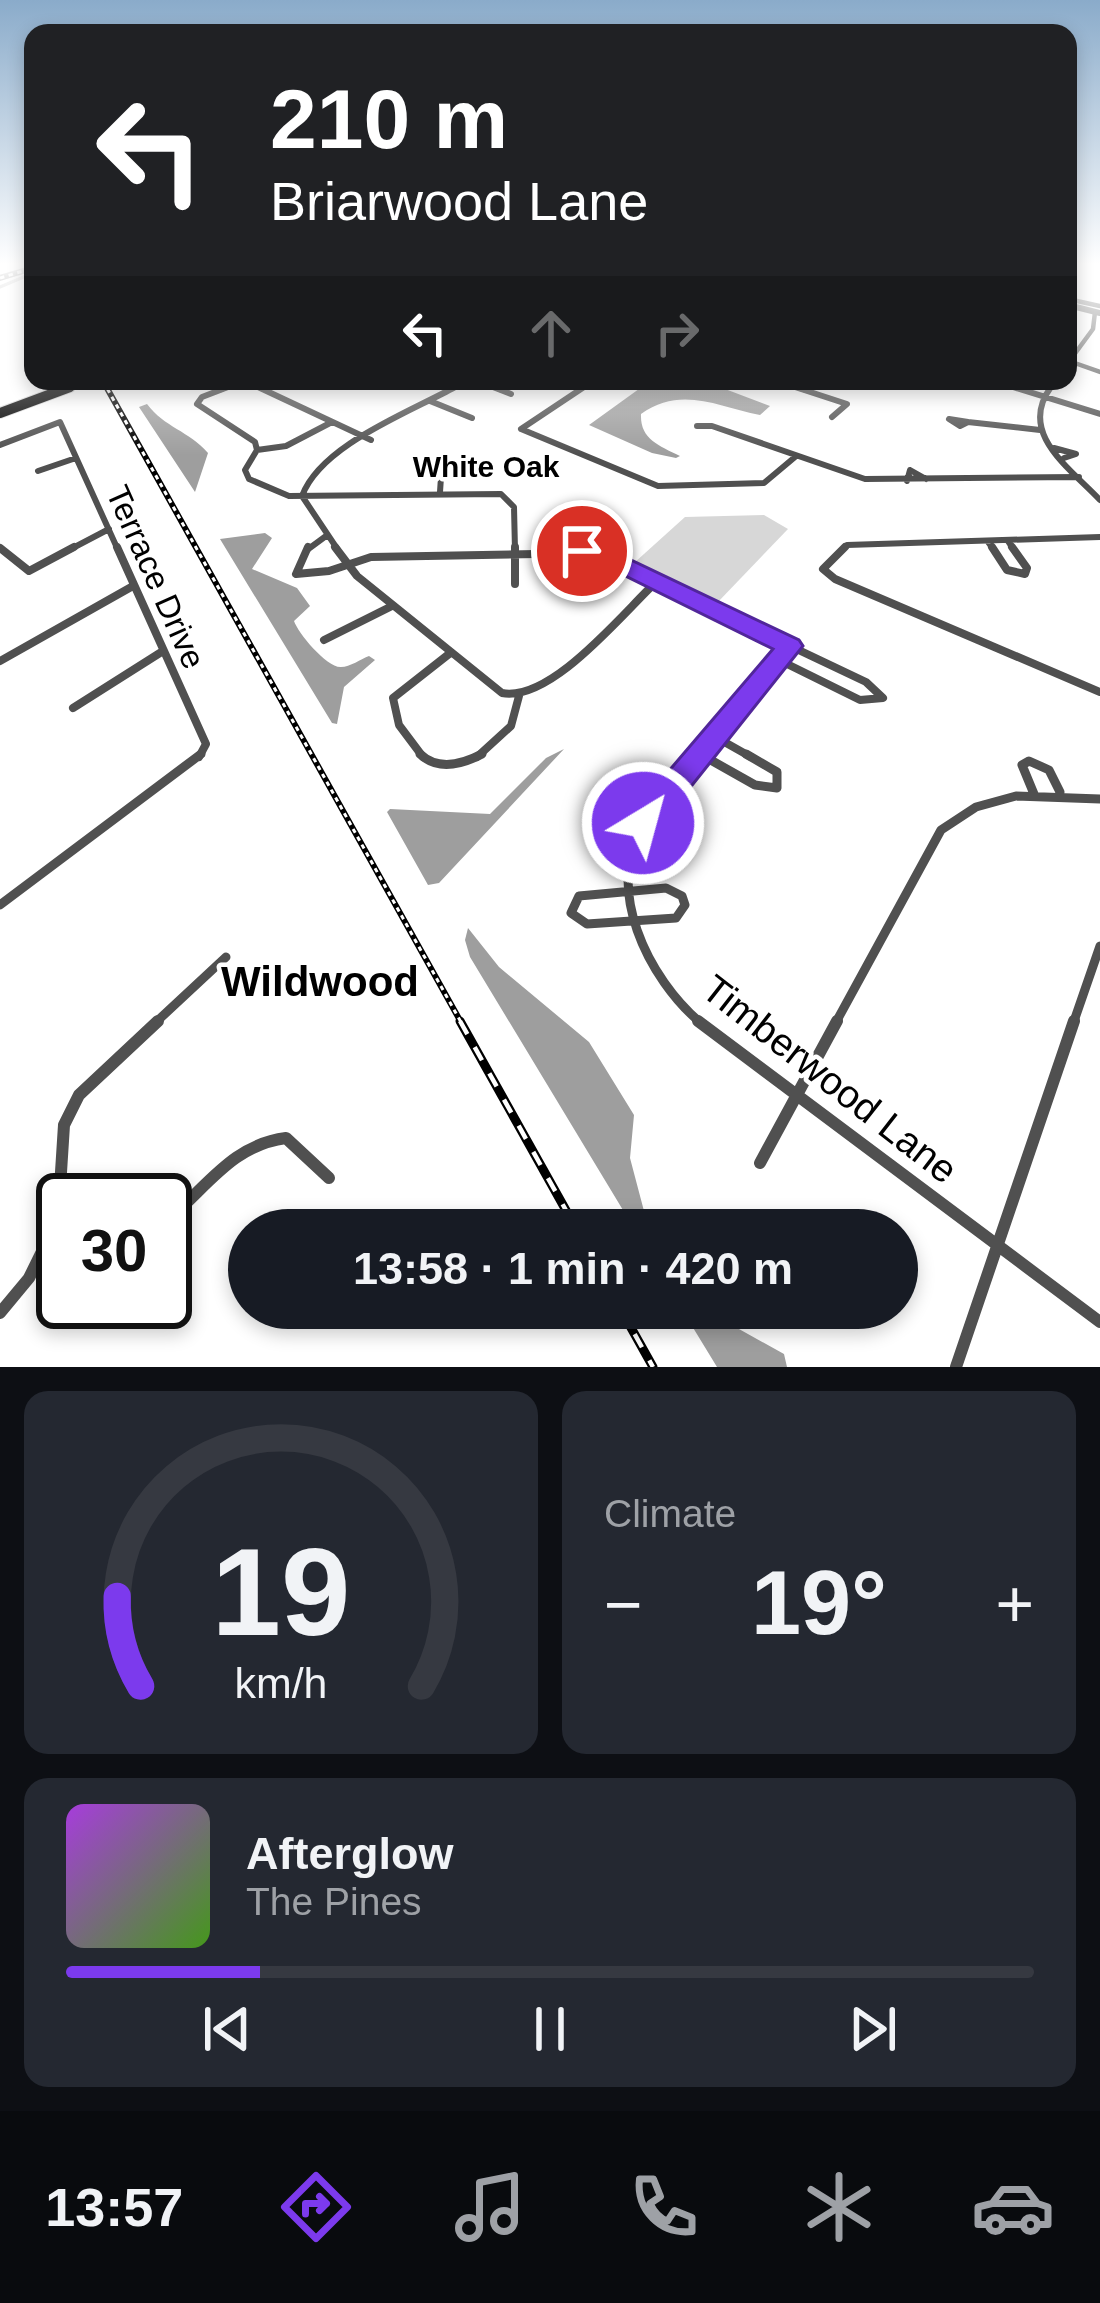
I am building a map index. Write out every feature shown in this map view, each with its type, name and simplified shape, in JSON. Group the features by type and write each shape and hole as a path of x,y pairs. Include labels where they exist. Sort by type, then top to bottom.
{"highway":[{"path":"0,413 58,390"}],"street":[{"path":"1077,350 1093,329"},
{"path":"1088,336 1100,339"},
{"path":"220,390 196,404 251,436 257,450"},
{"path":"263,390 368,438"},
{"path":"302,496 319,464 449,390"},
{"path":"501,390 511,394"},
{"path":"577,390 521,429 658,486 764,483 796,456"},
{"path":"805,390 847,404 832,417"},
{"path":"1033,390 1100,414"},
{"path":"1049,390 1036,414 1040,430 1100,500"},
{"path":"430,401 472,418"},
{"name":"Terrace Drive","path":"0,445 60,422 205,751 0,905"},
{"path":"257,450 286,446 332,422"},
{"path":"968,422 1040,430"},
{"path":"697,425 712,426 839,472 907,481 1079,477"},
{"path":"1054,448 1076,454 1063,458"},
{"path":"257,450 245,470 249,479 277,494 490,491 511,500 515,584"},
{"path":"38,471 76,458"},
{"path":"440,492 441,478"},
{"path":"302,496 348,564 392,606 489,686 519,696 549,683 656,582"},
{"path":"0,548 29,571 109,530"},
{"path":"326,536 309,545 296,574 329,572 371,557 594,553 877,688 883,698 860,700 779,660"},
{"path":"1100,537 847,544 824,564 825,572 1100,692"},
{"path":"987,541 1007,570 1025,574 1027,568 1007,540"},
{"path":"0,661 133,586"},
{"path":"324,640 392,606"},
{"path":"712,735 777,772 777,788 755,785 698,753 712,735 790,646"},
{"path":"73,708 163,651"},
{"path":"450,653 393,698 391,705 393,716 431,764 464,766 478,759 516,720 519,696"},
{"name":"Timberwood Lane","path":"698,753 643,823 632,850 627,890 633,921 658,978 696,1020 796,1098 1100,1322"},
{"path":"1034,794 1022,773 1022,765 1029,761 1049,770 1060,792"},
{"path":"760,1163 941,830 970,808 1034,794 1060,792 1100,800"},
{"path":"666,888 682,896 685,905 676,918 633,921 587,924 571,913 579,896 666,888"},
{"path":"956,1367 1100,949"},
{"path":"61,1173 64,1126 80,1095 226,957"},
{"path":"192,1195 235,1153 261,1138 286,1138 329,1178"},
{"path":"0,1313 36,1264"}],"shaded area":[{"path":"638,390 728,390 770,406 760,415 685,399 656,405 641,414 647,435 680,456 676,458 652,453 589,425"},
{"path":"147,404 208,453 195,492 139,407"},
{"path":"764,515 788,529 717,603 634,563 685,517"},
{"path":"265,533 272,538 252,569 297,588 310,606 294,621 307,641 335,666 348,666 369,656 375,660 344,687 337,724 332,723 220,539"},
{"path":"564,749 439,883 428,885 387,812 390,809 490,814 546,758"},
{"path":"468,928 499,967 589,1042 634,1115 630,1158 643,1209 622,1209 470,957 465,940"},
{"path":"694,1329 739,1329 784,1354 787,1367 717,1367"}],"railway":[{"path":"108,390 462,1024"},
{"path":"460,1021 565,1209"},
{"path":"632,1329 653,1367"}],"district":[{"name":"White Oak","path":"486,466"},
{"name":"Wildwood","path":"320,981"}],"route":[{"path":"582,551 604,556 790,646 643,823"}]}
